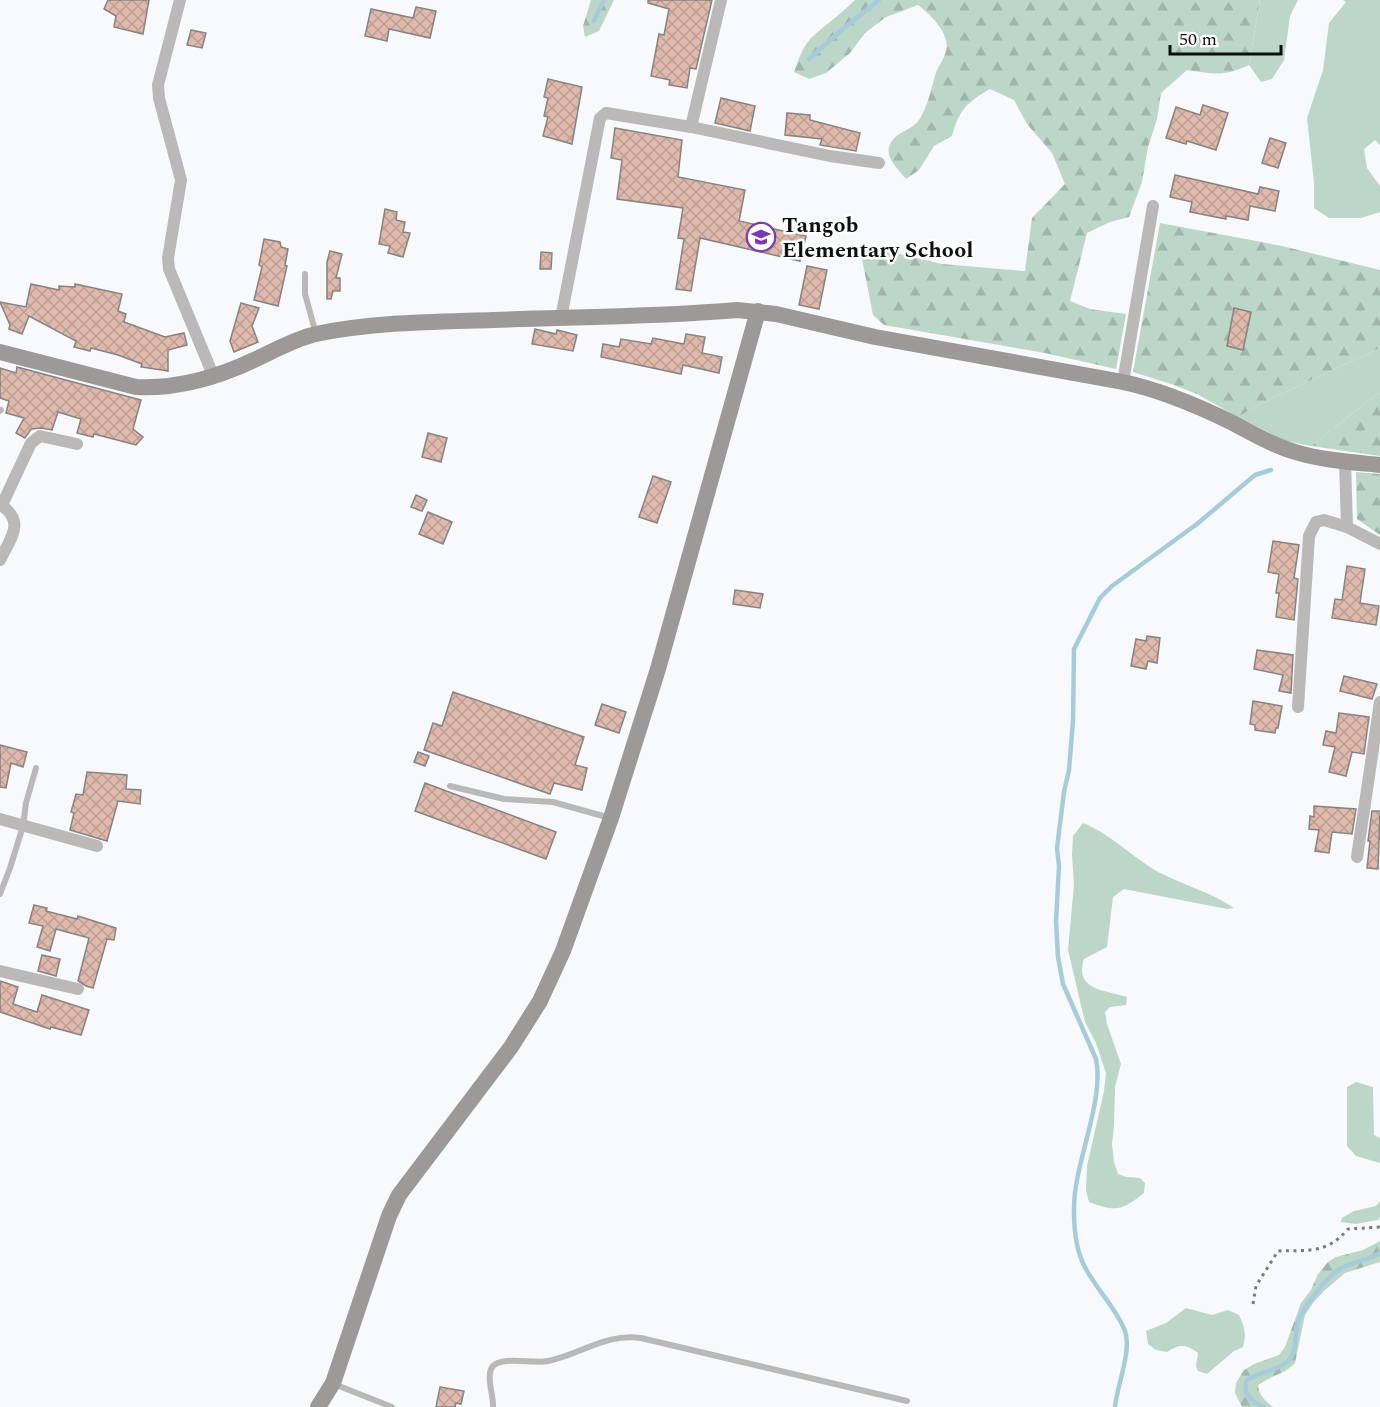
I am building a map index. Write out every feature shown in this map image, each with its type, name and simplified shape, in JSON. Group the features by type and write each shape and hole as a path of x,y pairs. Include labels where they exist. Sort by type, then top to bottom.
{"street":[{"path":"180,0 158,84 159,98 181,180 168,258 169,269 213,375"},
{"path":"692,127 721,0"},
{"path":"561,318 600,118 606,113 692,127 830,156 879,163"},
{"path":"1123,382 1153,206"},
{"path":"0,352 136,387 179,386 246,364 290,342 316,334 445,321 658,316 738,310 758,311 875,337 1153,389 1289,450 1315,457 1380,465"},
{"path":"318,1407 333,1383 399,1195 511,1047 540,1001 563,951 611,818 658,669 758,311"},
{"path":"0,560 15,528 12,514 1,505 31,442 40,436 76,444"},
{"path":"1345,461 1347,527"},
{"path":"1298,707 1309,536 1316,522 1324,520 1347,527 1380,544"},
{"path":"1357,857 1380,702"},
{"path":"0,819 97,846"},
{"path":"0,971 78,989"}],"lane":[{"path":"305,274 305,294 316,334"},
{"path":"0,894 23,826 26,803 36,768"},
{"path":"450,786 504,800 553,802 611,818"},
{"path":"493,1407 490,1374 497,1363 546,1361 621,1336 641,1338 907,1401"},
{"path":"333,1383 392,1407"}],"path":[{"path":"1253,1304 1256,1286 1278,1251 1322,1249 1340,1239 1348,1230 1380,1227"}],"green space":[{"path":"591,0 614,0 599,31 585,37 583,26"},
{"path":"855,0 1260,0 1249,65 1219,74 1187,70 1161,93 1142,182 1129,217 1110,222 1087,233 1070,301 1090,309 1126,314 1116,369 1045,353 884,325 873,315 861,254 866,246 942,264 1025,271 1032,218 1065,184 1052,153 1027,124 1014,100 990,89 975,98 965,108 952,136 934,146 919,170 906,179 891,161 889,148 894,138 916,124 922,115 947,45 943,31 928,14 918,5 886,17 865,33 850,53 826,73 809,79 794,72 811,38"},
{"path":"1260,0 1298,0 1290,16 1284,60 1272,79 1261,82 1249,65"},
{"path":"1343,0 1380,0 1380,145 1375,140 1364,149 1367,168 1380,186 1380,212 1361,218 1329,218 1314,208 1314,183 1307,118 1323,70 1329,23 1346,2"},
{"path":"1160,223 1282,246 1380,270 1380,348 1262,403 1238,417 1197,394 1133,372"},
{"path":"1380,348 1380,392 1311,446 1286,441 1238,417 1262,403"},
{"path":"1380,392 1380,456 1311,446"},
{"path":"1356,472 1380,474 1380,535 1357,519"},
{"path":"1083,823 1103,833 1158,872 1216,897 1234,908 1227,909 1124,889 1113,897 1107,947 1084,959 1083,977 1087,983 1101,990 1127,997 1126,1005 1110,1007 1105,1012 1121,1064 1115,1087 1112,1144 1118,1174 1140,1178 1145,1183 1144,1193 1118,1208 1089,1202 1086,1191 1087,1166 1106,1073 1096,1043 1085,1022 1068,950 1074,885 1073,836"},
{"path":"1356,1082 1373,1087 1374,1135 1380,1138 1380,1163 1356,1156 1347,1146 1347,1087"},
{"path":"1380,1201 1378,1220 1356,1224 1341,1222 1342,1218 1354,1211 1376,1206"},
{"path":"1380,1241 1380,1262 1345,1273 1313,1303 1305,1315 1295,1363 1287,1370 1258,1385 1263,1398 1273,1407 1242,1407 1235,1393 1236,1383 1244,1370 1279,1355 1285,1347 1301,1303 1311,1290 1318,1274 1328,1262 1336,1257 1363,1250"},
{"path":"1186,1308 1212,1315 1228,1310 1239,1315 1244,1327 1243,1347 1234,1351 1207,1374 1198,1371 1196,1366 1198,1353 1190,1348 1179,1346 1167,1352 1156,1350 1148,1344 1146,1331 1166,1323"}],"building":[{"path":"108,0 149,0 143,34 114,27 116,16 104,9"},
{"path":"648,0 712,0 696,69 690,68 687,88 669,85 670,80 651,76 659,34 664,35 669,9 648,3"},
{"path":"416,7 436,11 430,38 389,29 387,41 365,36 371,9 413,18"},
{"path":"191,30 206,33 202,48 187,45"},
{"path":"548,79 582,87 572,144 543,136 548,117 544,116 548,98 544,97"},
{"path":"721,98 755,106 750,131 715,123"},
{"path":"1203,105 1228,113 1216,150 1187,141 1186,144 1166,138 1176,107 1200,115"},
{"path":"787,113 810,115 810,120 860,133 856,151 820,145 822,139 785,135"},
{"path":"615,128 682,140 678,177 745,190 739,221 806,236 800,261 700,238 691,291 676,289 684,239 678,238 683,208 617,199 622,160 611,158"},
{"path":"1270,138 1286,143 1278,168 1262,163"},
{"path":"1175,175 1258,194 1260,187 1279,191 1275,211 1250,206 1248,220 1226,216 1226,219 1190,212 1192,202 1170,197"},
{"path":"385,209 397,212 396,220 405,222 403,232 410,233 403,257 388,253 390,246 379,244"},
{"path":"264,239 280,242 281,247 288,249 285,265 287,266 278,306 254,300 262,267 259,265"},
{"path":"330,251 342,254 336,278 340,278 340,291 333,291 331,299 327,299 327,262"},
{"path":"541,252 552,253 551,269 540,269"},
{"path":"807,266 827,270 819,309 799,305"},
{"path":"31,284 59,290 59,286 75,287 75,284 122,294 118,311 126,314 124,322 165,337 184,333 187,345 168,350 168,371 141,367 142,364 91,348 90,351 74,347 76,341 29,316 22,334 9,329 10,325 0,302 26,307"},
{"path":"241,303 259,308 252,326 258,342 234,352 230,341"},
{"path":"1234,308 1251,312 1243,350 1227,346"},
{"path":"535,329 556,334 557,330 577,335 573,351 532,344"},
{"path":"686,334 705,337 702,353 722,357 719,373 683,365 681,374 601,357 603,344 619,347 621,339 651,344 653,338 684,344"},
{"path":"17,367 141,400 133,429 143,437 136,445 94,434 93,437 77,433 81,419 58,412 52,430 31,429 25,438 16,433 24,418 6,413 9,401 0,398 0,368 16,373"},
{"path":"428,433 447,438 441,462 422,457"},
{"path":"653,476 671,482 657,523 639,517"},
{"path":"416,495 427,500 422,511 411,507"},
{"path":"428,512 452,522 443,544 419,534"},
{"path":"1273,541 1299,545 1294,578 1298,579 1294,620 1276,617 1279,574 1268,572"},
{"path":"1347,566 1365,569 1360,603 1379,606 1376,625 1332,618 1335,599 1342,600"},
{"path":"735,590 763,594 760,608 733,604"},
{"path":"1147,636 1160,638 1157,663 1148,661 1146,669 1131,666 1136,639 1146,641"},
{"path":"1257,650 1293,655 1291,693 1279,691 1283,675 1254,669"},
{"path":"1344,676 1377,684 1372,699 1340,691"},
{"path":"453,692 584,737 575,765 587,768 582,790 554,783 550,794 424,750 433,723 442,726"},
{"path":"1253,701 1282,706 1275,733 1255,730 1255,725 1250,724"},
{"path":"602,704 626,712 619,733 595,725"},
{"path":"1339,713 1369,717 1364,754 1352,752 1346,776 1329,772 1335,747 1323,745 1326,731 1336,733"},
{"path":"0,745 27,752 23,767 11,763 6,788 0,787"},
{"path":"418,752 429,756 425,766 414,762"},
{"path":"87,772 127,775 126,789 141,790 140,804 118,801 107,841 70,830 74,813 71,812 76,794 83,795"},
{"path":"425,783 556,832 546,859 415,811"},
{"path":"1314,806 1356,809 1352,834 1332,832 1329,853 1315,851 1319,830 1309,829 1310,816 1314,817"},
{"path":"1372,811 1380,811 1378,869 1367,868"},
{"path":"34,905 47,908 46,911 77,919 78,916 116,928 114,940 107,939 93,988 78,981 89,938 56,929 50,951 37,947 43,926 29,923"},
{"path":"42,955 60,959 56,976 38,971"},
{"path":"0,981 18,987 13,1004 37,1012 42,995 89,1010 81,1035 51,1027 50,1029 0,1012"},
{"path":"440,1387 464,1391 461,1404 456,1403 455,1407 436,1407"}],"waterway":[{"path":"594,21 604,0"},
{"path":"809,59 879,0"},
{"path":"1115,1407 1127,1339 1117,1315 1090,1277 1078,1248 1074,1226 1078,1173 1096,1094 1098,1076 1096,1059 1063,984 1058,957 1056,922 1059,866 1057,848 1069,770 1073,721 1074,649 1100,598 1112,586 1197,524 1255,475 1271,470"},
{"path":"1263,1407 1252,1400 1247,1393 1245,1389 1247,1380 1279,1367 1291,1357 1300,1318 1328,1278 1341,1268 1380,1253"}],"place":[{"name":"Tangob Elementary School","path":"761,237"}]}
